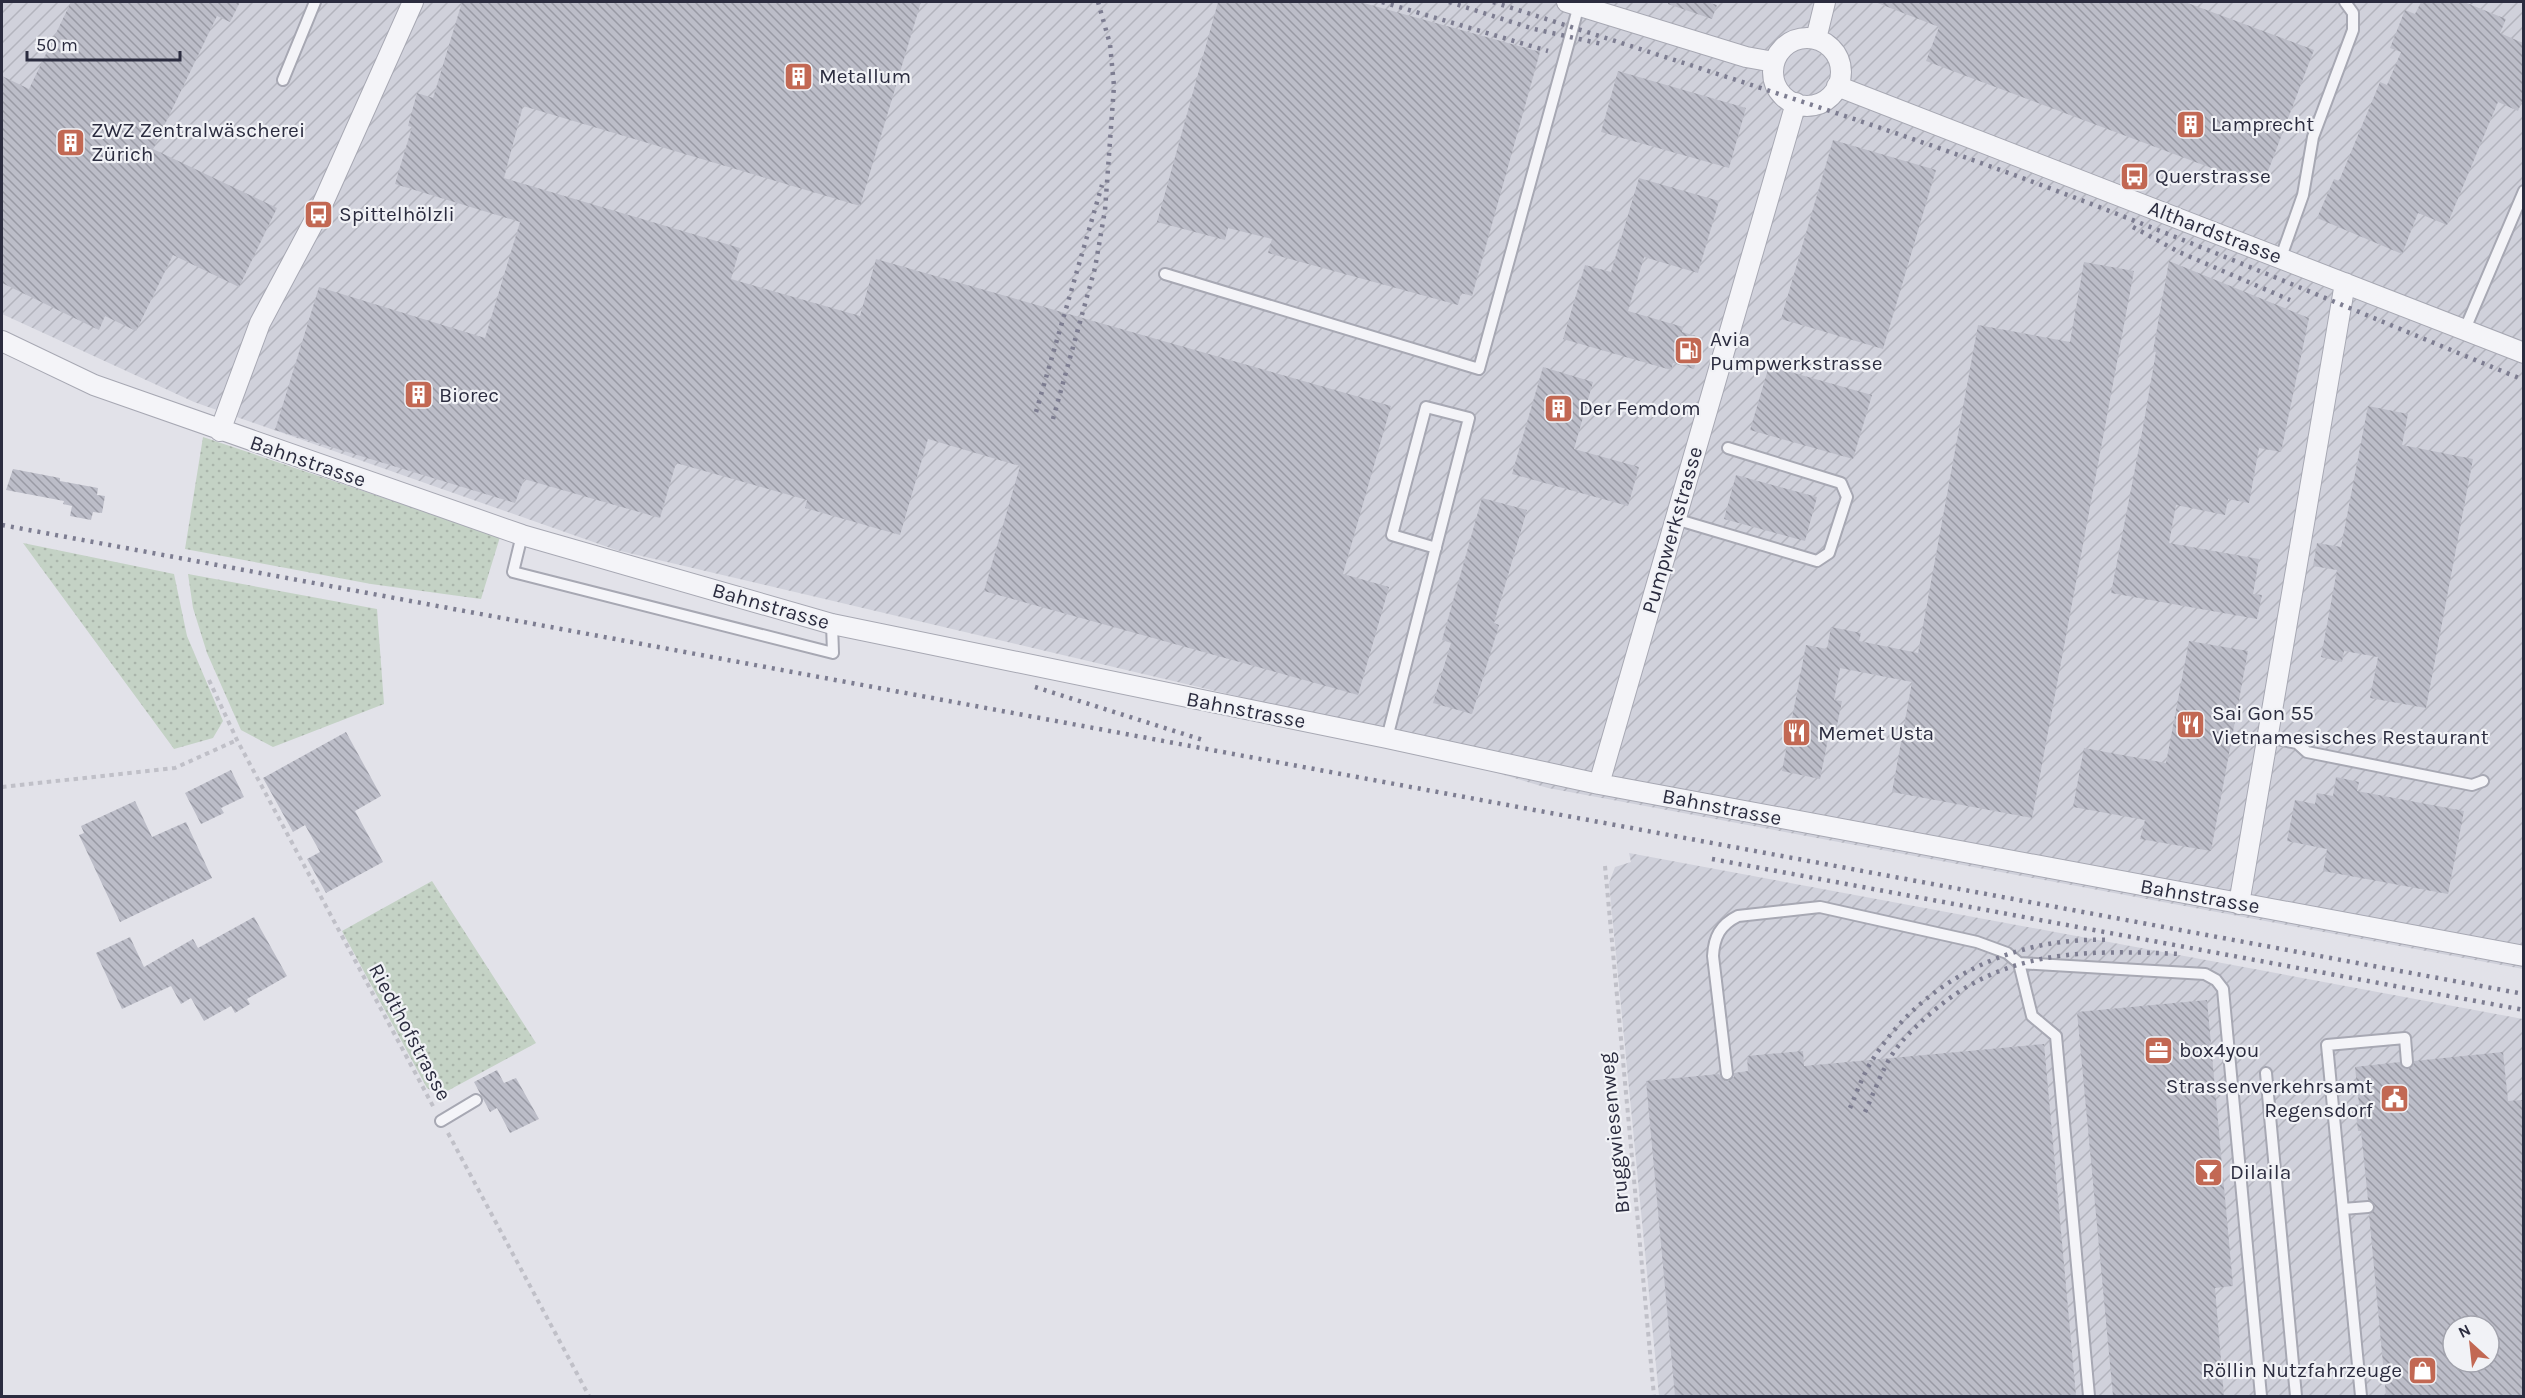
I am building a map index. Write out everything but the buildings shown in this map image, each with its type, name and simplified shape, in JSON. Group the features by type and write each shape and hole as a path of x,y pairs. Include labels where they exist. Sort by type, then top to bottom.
{"street":[{"path":"220,431 260,323 318,214 413,2"},
{"path":"1816,39 1826,2"},
{"path":"1573,3 1746,57 1774,62"},
{"path":"1805,38 1816,39 1833,49 1838,57 1841,77 1838,86 1823,101 1805,105 1796,104 1778,88 1773,71 1774,62 1786,45 1805,38"},
{"name":"Althardstrasse","path":"1838,86 2523,353"},
{"name":"Pumpwerkstrasse","path":"1599,784 1796,104"},
{"path":"2239,904 2345,282"},
{"name":"Bahnstrasse","path":"2,341 94,385 522,535 832,624 1599,784 2523,956"}],"lane":[{"path":"283,80 315,2"},
{"path":"2281,257 2303,195 2313,137 2353,30 2353,14 2345,2"},
{"path":"1165,274 1479,369 1573,3"},
{"path":"2465,329 2523,191"},
{"path":"1387,738 1436,548 1469,418 1426,407 1392,535 1436,548"},
{"path":"1675,519 1817,561 1829,553 1847,497 1841,483 1728,448"},
{"path":"522,535 513,572 833,653 832,624"},
{"path":"2268,737 2297,743 2307,752 2472,785 2483,781"},
{"path":"1727,1074 1713,943 1726,922 1738,916 1820,907 1977,942 2007,953 2019,963 2032,1016 2056,1036 2089,1396"},
{"path":"2019,963 2197,973 2216,980 2223,989 2261,1396"},
{"path":"2361,1396 2327,1045 2405,1038 2407,1062"},
{"path":"2266,1073 2296,1396"},
{"path":"441,1121 476,1100"},
{"path":"2343,1209 2368,1207"}],"path":[{"name":"Riedthofstrasse","path":"209,680 237,741 589,1396"},
{"path":"2,787 175,768 237,741"},
{"name":"Bruggwiesenweg","path":"1605,866 1654,1396"}],"shaded area":[{"path":"2,2 2523,2 2523,969 1548,788 1241,697 616,550 194,402 2,314"},
{"path":"1629,853 2523,1019 2523,1396 1659,1396 1609,883 1615,867 1631,862"}],"green space":[{"path":"203,437 500,537 481,599 371,584 185,549"},
{"path":"23,543 174,574 187,636 223,721 213,738 174,749"},
{"path":"188,574 377,609 384,704 273,747 241,730 207,653 193,608"},
{"path":"432,881 536,1043 440,1095 427,1088 342,931"}],"railway":[{"path":"1053,419 1095,268 1105,210 1114,86 1110,44 1098,2"},
{"path":"1382,2 1548,51"},
{"path":"1449,2 1534,29 1602,44"},
{"path":"1493,2 1821,108 2017,176 2208,250 2524,380"},
{"path":"1036,412 1102,185"},
{"path":"2133,227 2179,252 2290,300"},
{"path":"2,525 2524,994"},
{"path":"1035,687 1206,741"},
{"path":"1712,859 2524,1010"},
{"path":"1850,1108 1869,1065 1894,1030 1918,1006 1946,985 1975,968 2007,955 2040,946 2075,941 2110,940"},
{"path":"1865,1112 1886,1065 1903,1040 1930,1014 1958,992 1987,976 2017,965 2080,954 2113,952 2181,954"}],"place":[{"name":"Metallum","path":"798,76"},
{"name":"Lamprecht","path":"2190,124"},
{"name":"ZWZ Zentralwäscherei Zürich","path":"70,142"},
{"name":"Querstrasse","path":"2134,176"},
{"name":"Spittelhölzli","path":"318,214"},
{"name":"Avia Pumpwerkstrasse","path":"1689,351"},
{"name":"Biorec","path":"418,395"},
{"name":"Der Femdom","path":"1558,408"},
{"name":"Sai Gon 55 Vietnamesisches Restaurant","path":"2191,725"},
{"name":"Memet Usta","path":"1797,733"},
{"name":"box4you","path":"2158,1050"},
{"name":"Strassenverkehrsamt Regensdorf","path":"2394,1098"},
{"name":"Dilaila","path":"2209,1172"},
{"name":"Röllin Nutzfahrzeuge","path":"2423,1370"}]}
